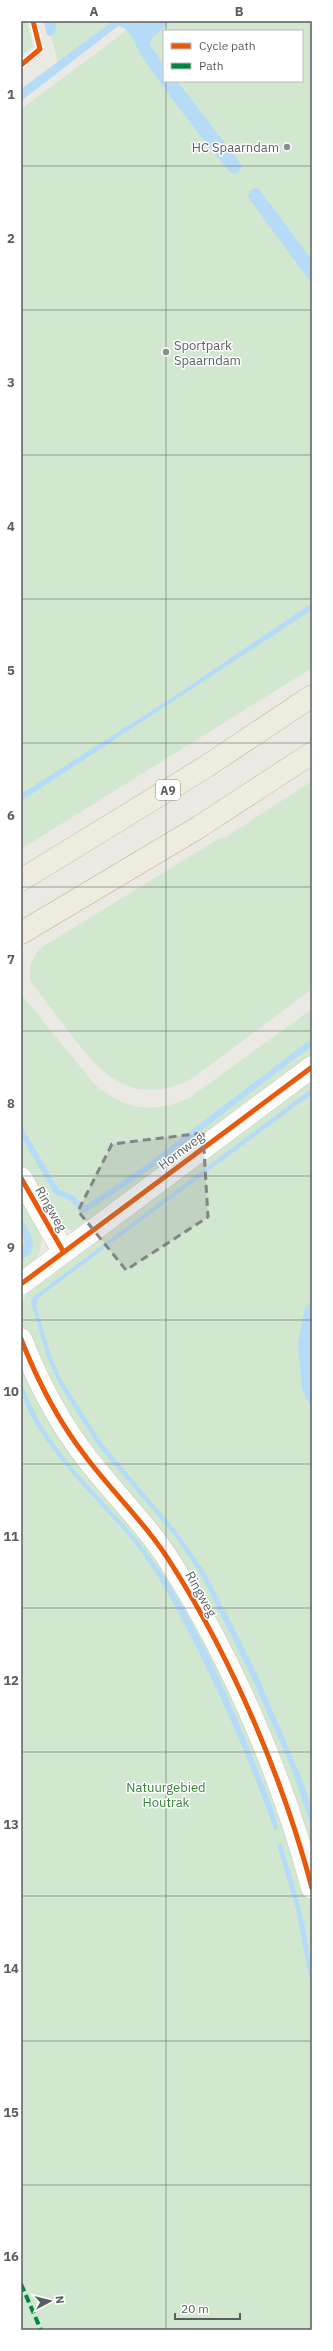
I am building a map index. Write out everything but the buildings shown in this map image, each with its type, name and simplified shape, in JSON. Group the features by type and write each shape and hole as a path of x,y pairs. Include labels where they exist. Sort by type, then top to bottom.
{"highway":[{"name":"A9","path":"21,880 207,766 312,696"},
{"path":"21,933 199,827 312,753"}],"street":[{"name":"Hornweg","path":"21,1284 63,1251 312,1067"},
{"name":"Ringweg","path":"21,1178 63,1251"},
{"name":"Ringweg","path":"21,1339 34,1373 68,1433 155,1541 180,1578 211,1634 273,1768 296,1829 312,1888"}],"highlighted area":[{"path":"203,1133 208,1217 126,1270 78,1211 112,1144"}],"green space":[{"path":"21,21 27,21 33,46 21,56"},
{"path":"57,21 113,21 58,62 51,36 55,33"},
{"name":"Sportpark Spaarndam","path":"135,21 312,21 312,668 21,849 21,109 137,23"},
{"path":"312,781 312,989 191,1079 170,1087 152,1090 135,1088 121,1083 107,1074 82,1048 30,980 30,965 39,949 220,838 226,837"},
{"path":"21,994 95,1085 117,1100 140,1107 152,1108 164,1106 189,1098 312,1009 312,1056 90,1223 77,1231 67,1230 62,1227 42,1199 21,1162"},
{"name":"Natuurgebied Houtrak","path":"312,1077 312,2330 24,2330 21,2323 21,1305 27,1291"},
{"path":"21,1195 41,1232 42,1239 40,1251 37,1256 21,1274"}],"water":[{"path":"44,21 57,21 55,33 51,36 47,35"},
{"path":"113,21 135,21 139,24 148,21 171,21 151,39 150,45 163,64 163,82 178,82 242,166 239,172 234,174 229,171 183,113 140,53 129,33 122,27 118,26 21,101 21,89"},
{"path":"254,188 259,189 312,260 312,284 248,197 250,191"},
{"path":"312,603 312,610 21,801 21,794 173,697"},
{"path":"312,1088 312,1094 39,1297 36,1306 52,1358 61,1379 102,1443 177,1532 205,1572 258,1676 303,1782 312,1809 312,1828 291,1767 250,1674 201,1575 174,1535 99,1447 76,1411 58,1382 47,1357 31,1302 32,1298"},
{"path":"21,1217 33,1242 31,1253 21,1261 21,1250 25,1242 21,1230"},
{"path":"312,1301 312,1409 302,1389 298,1344 305,1308"},
{"path":"21,1382 40,1422 59,1451 149,1555 182,1606 211,1661 236,1717 271,1802 276,1819 277,1830 274,1829 250,1766 224,1705 197,1648 161,1581 128,1535 63,1463 47,1441 24,1400"},
{"path":"281,1843 298,1898 306,1935 312,1992 296,1909 277,1845"}],"waterway":[{"path":"21,1131 57,1192 72,1198 84,1210 151,1165 312,1042"}],"marked path":[{"path":"21,2284 41,2330"}],"cycle path":[{"path":"21,65 40,49 33,21"},
{"path":"21,1284 312,1067"},
{"path":"21,1178 63,1251"},
{"path":"21,1339 34,1371 49,1401 66,1429 97,1471 142,1523 163,1551 216,1641 254,1722 271,1763 300,1847 312,1888"}],"place":[{"name":"HC Spaarndam","path":"287,147"},
{"name":"Sportpark Spaarndam","path":"166,352"}]}
